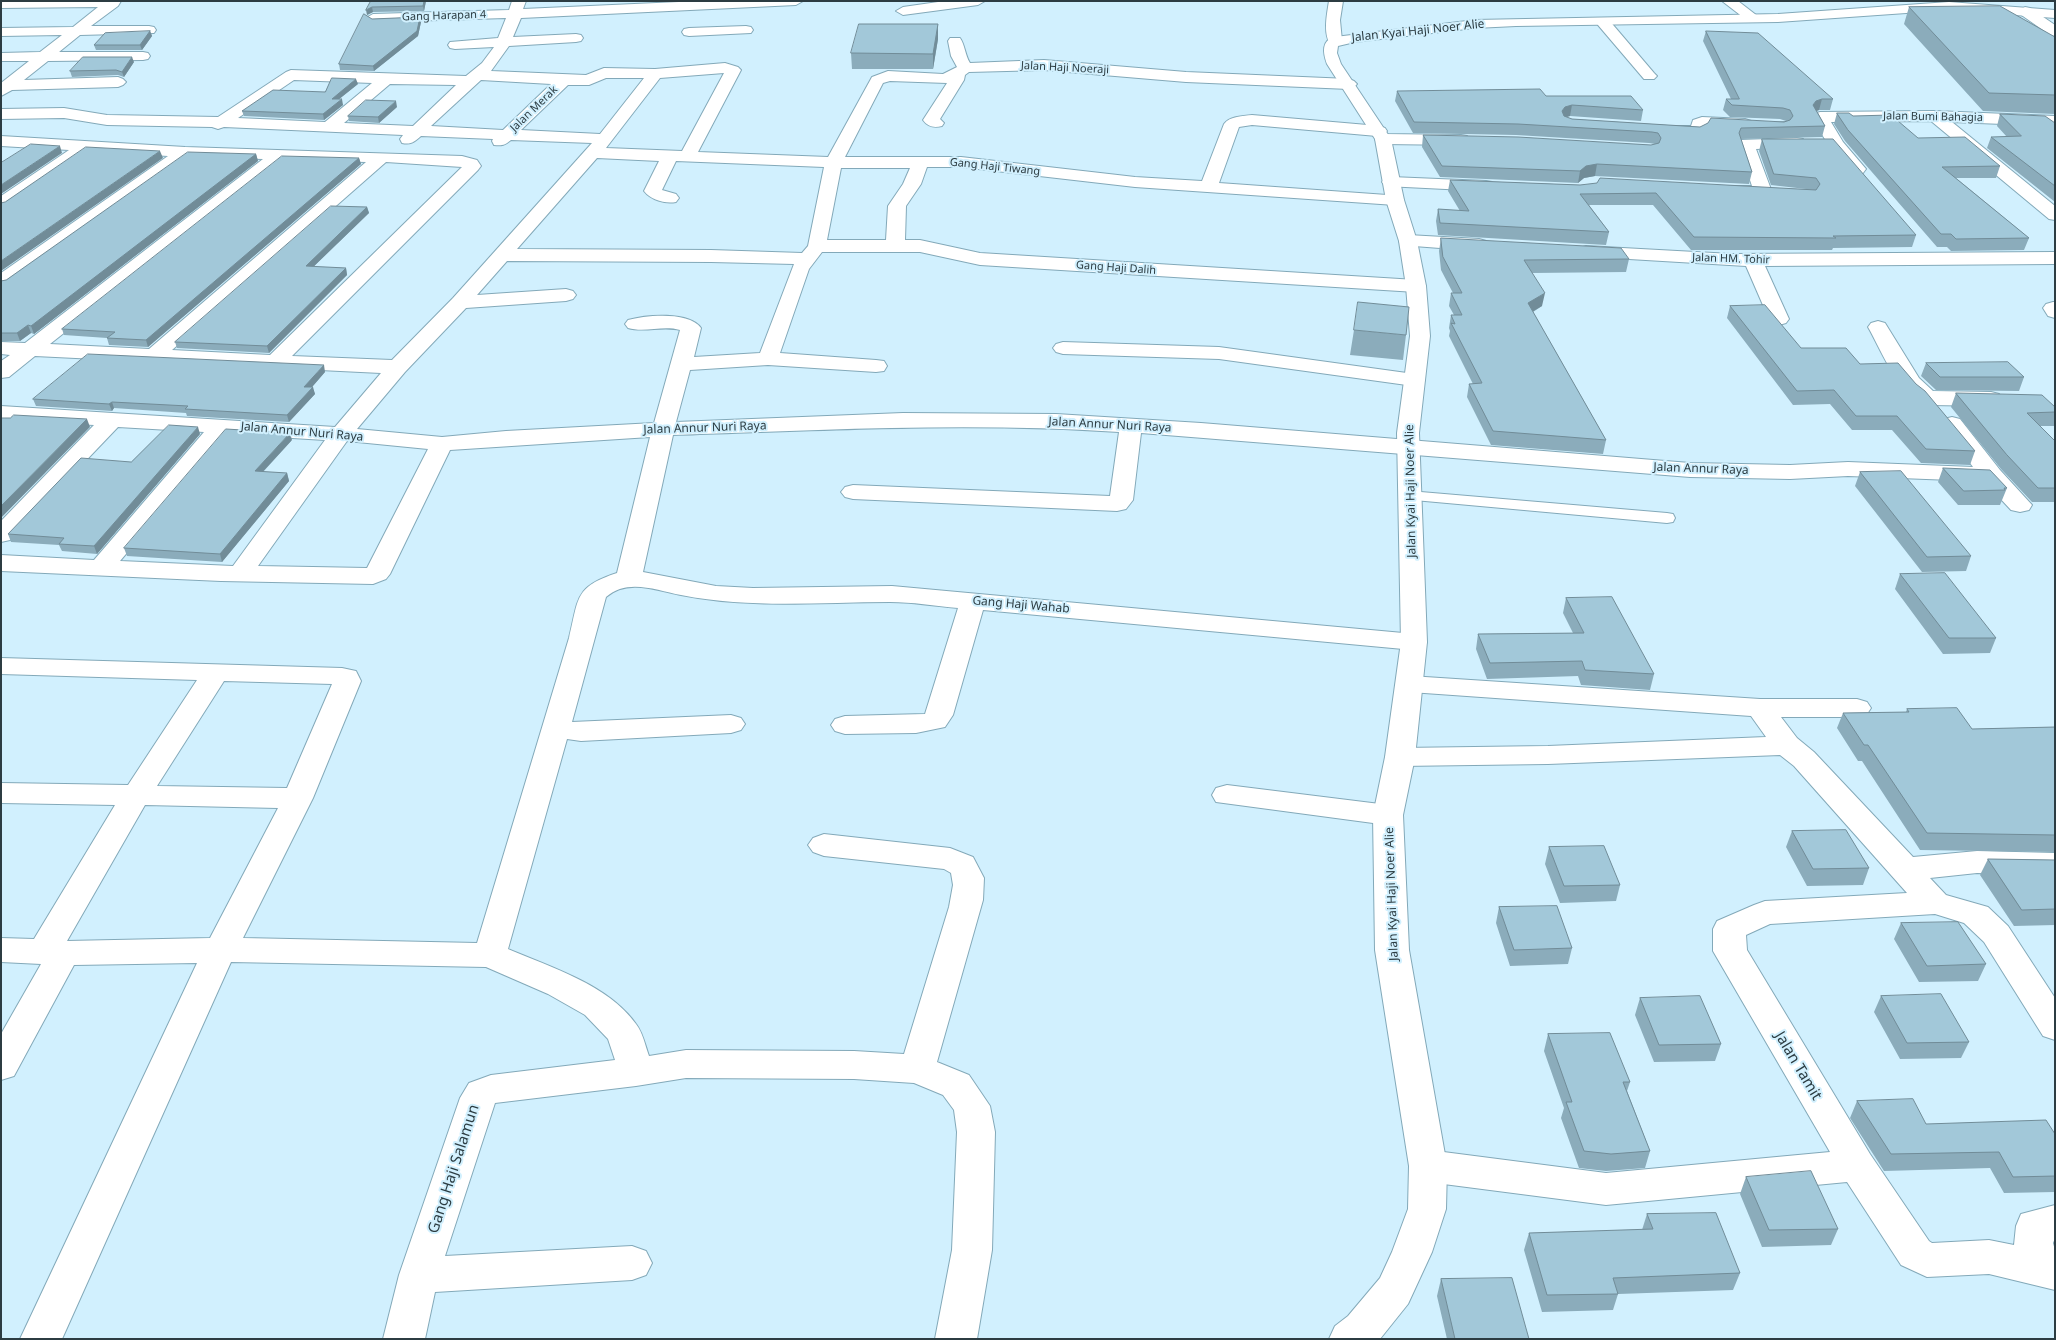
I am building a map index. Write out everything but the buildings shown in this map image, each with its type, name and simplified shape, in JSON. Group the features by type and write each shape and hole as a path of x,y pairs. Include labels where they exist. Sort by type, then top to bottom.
{"street":[{"name":"Gang Harapan 4","path":"373,18 517,8 796,1"},
{"path":"903,10 978,1"},
{"path":"1335,42 1333,20 1336,1"},
{"path":"1729,1 1753,18"},
{"path":"1,4 114,2"},
{"path":"5,88 114,2"},
{"path":"689,32 746,32 742,3"},
{"name":"Jalan Kyai Haji Noer Alie","path":"1350,1339 1363,1329 1394,1291 1412,1252 1427,1209 1428,1166 1392,950 1388,815 1400,757 1414,642 1409,496 1410,448 1408,433 1420,336 1416,286 1408,240 1393,191 1381,135 1334,64 1330,53 1331,46 1335,42 1475,24 1516,22 1753,18 1946,4 2055,14"},
{"path":"411,136 484,70 503,43 517,8"},
{"path":"2024,11 2055,32"},
{"path":"1604,22 1649,76"},
{"path":"1,32 149,30"},
{"path":"455,45 576,38"},
{"path":"936,123 931,120 962,70 955,41"},
{"path":"1,57 143,56"},
{"name":"Jalan Haji Noeraji","path":"768,360 800,269 812,252 834,162 877,80 888,76 943,79 951,77 962,70 1010,65 1044,65 1186,77 1349,84"},
{"path":"564,80 589,80 604,73 655,74 725,68 733,70 687,157"},
{"name":"Jalan Merak","path":"1,282 222,122 291,75 386,80 484,70 564,80"},
{"path":"241,572 341,434 397,367 460,302 599,146 655,74"},
{"path":"329,127 386,80"},
{"name":"Jalan Merak","path":"275,361 472,166 508,135 564,80"},
{"path":"5,88 118,82"},
{"name":"Gang Haji Tiwang","path":"1,114 83,116 107,120 222,122 329,127 411,136 508,135 669,157 857,163 961,162 1120,180 1209,186 1393,191"},
{"path":"1935,116 2055,215"},
{"name":"Jalan Bumi Bahagia","path":"1826,128 1820,117 1935,116 2055,121"},
{"path":"1209,186 1232,124 1235,122 1252,120 1381,135 1479,140"},
{"path":"1648,128 1697,131 1701,122 1756,125"},
{"path":"1806,128 1826,128 1836,144 1868,182"},
{"path":"1,141 86,146 191,145 280,154 462,162 469,163 472,166"},
{"path":"1714,189 1771,193 1746,144 1836,144"},
{"path":"1,204 86,146"},
{"path":"1,372 280,154"},
{"path":"154,355 382,157"},
{"path":"669,157 653,191 656,194 670,198"},
{"path":"894,244 897,206 912,184 921,161"},
{"path":"1393,191 1499,187"},
{"path":"1408,240 1497,246"},
{"name":"Gang Haji Dalih","path":"502,255 701,256 812,252 894,244 920,246 980,259 1416,286"},
{"name":"Jalan HM. Tohir","path":"1567,250 1753,260 1929,252 2055,258"},
{"path":"1753,260 1780,319"},
{"path":"460,302 566,295"},
{"path":"490,955 591,601 595,592 601,588 629,577 663,429 691,328 687,324 635,324"},
{"path":"1878,327 1910,382 1918,391 1930,398 1992,475 2020,505"},
{"path":"1,348 397,367"},
{"path":"1063,348 1219,353 1414,380"},
{"path":"680,364 768,360 876,366"},
{"path":"1930,398 2013,400"},
{"name":"Jalan Annur Nuri Raya","path":"1,413 341,434 442,444 506,438 663,429 903,420 1056,421 1410,448"},
{"path":"1,535 113,419"},
{"path":"101,567 222,426"},
{"path":"853,492 1117,504 1121,500 1131,426"},
{"path":"1,563 221,573 373,576 377,574 388,548 442,444"},
{"name":"Jalan Annur Raya","path":"1410,448 1690,470 1790,472 1848,469 1992,475"},
{"name":"Gang Haji Wahab","path":"629,577 716,594 761,596 892,594 1414,642"},
{"path":"845,725 916,724 935,721 940,715 973,600"},
{"path":"1,666 346,677 347,681 298,798 220,950 41,1339"},
{"path":"1,1066 54,952 137,794 216,672"},
{"path":"1410,684 1760,708 1857,708"},
{"path":"1760,708 1787,745 1804,759 1905,869 1927,896 1935,903 1976,915 1986,923 1996,934 2055,1027"},
{"path":"555,729 581,732 731,724"},
{"path":"1400,757 1548,755 1787,745"},
{"path":"1,793 298,798"},
{"path":"1227,795 1388,815"},
{"path":"824,845 950,859 962,865 967,873 968,895 962,920 917,1069"},
{"path":"1905,869 1977,862 2055,864"},
{"name":"Jalan Tamit","path":"1935,903 1765,913 1729,929 1730,951 1857,1165 1915,1253 1926,1260 1989,1256 2048,1270"},
{"path":"1,950 54,952 220,950 490,955 560,985 597,1006 624,1033 636,1072 686,1064 854,1065 917,1069 956,1085 972,1106 976,1132 972,1250 956,1339"},
{"name":"Gang Haji Salamun","path":"404,1339 419,1275 478,1098 482,1093 491,1089 636,1072"},
{"path":"1428,1166 1606,1189 1857,1165"},
{"path":"2048,1270 2033,1242 2035,1226 2055,1221"},
{"path":"419,1275 632,1263"}],"lane":[{"path":"1409,496 1667,518"}]}
